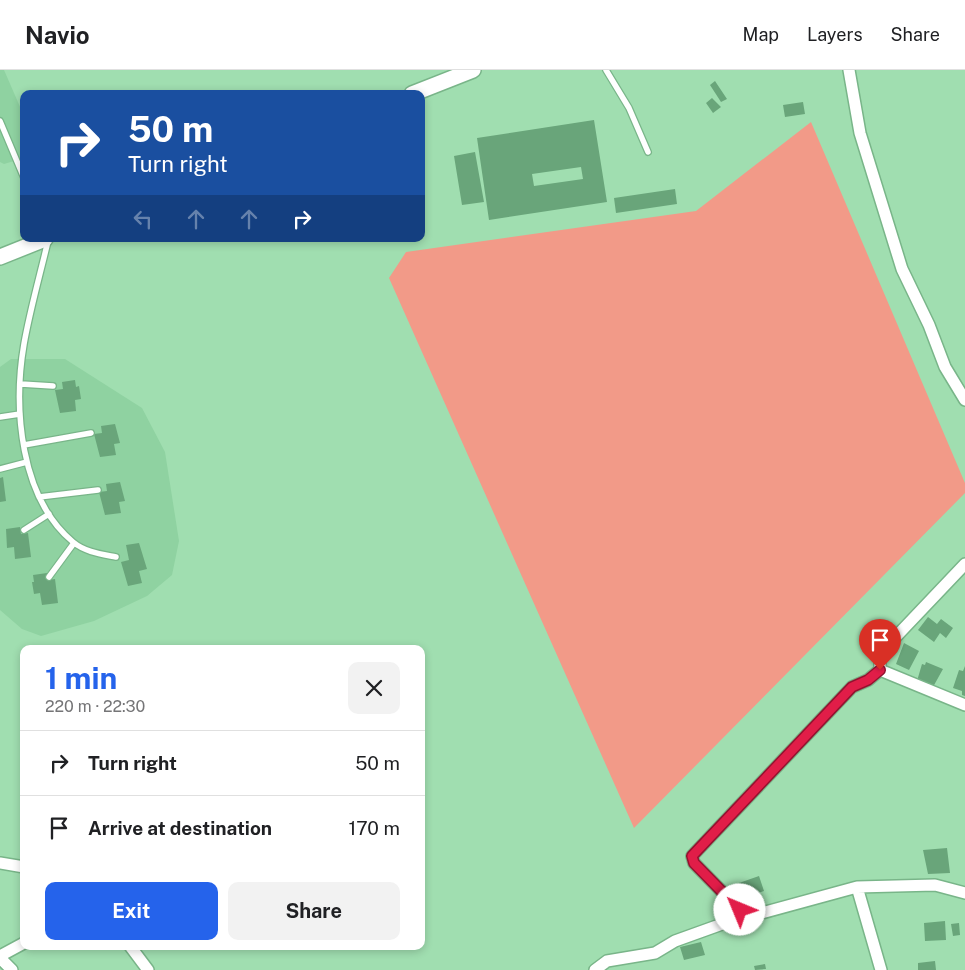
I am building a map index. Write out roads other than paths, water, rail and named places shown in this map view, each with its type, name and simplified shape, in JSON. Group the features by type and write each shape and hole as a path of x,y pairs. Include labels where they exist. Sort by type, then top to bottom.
{"street":[{"path":"422,90 473,70"},
{"path":"849,70 860,134 902,269 929,325 945,367 965,400"},
{"path":"0,257 39,242"},
{"path":"880,670 880,658 889,644 965,564"},
{"path":"880,670 965,705"},
{"path":"731,922 740,910 694,863 692,856 852,687 868,680 880,670"},
{"path":"0,863 20,866"},
{"path":"596,970 607,961 655,953 675,941 731,922 857,887 935,885 965,893"},
{"path":"857,887 881,970"},
{"path":"12,970 0,957 20,945"},
{"path":"133,950 148,970"}],"lane":[{"path":"606,70 629,108 648,152"},
{"path":"0,121 20,168"},
{"path":"46,242 24,346 21,384 20,414 30,478 49,514 74,543 88,551 116,557"},
{"path":"21,384 53,386"},
{"path":"0,416 20,414"},
{"path":"24,445 90,433"},
{"path":"0,469 27,462"},
{"path":"39,497 98,490"},
{"path":"24,530 49,514"},
{"path":"49,577 74,543"}]}
